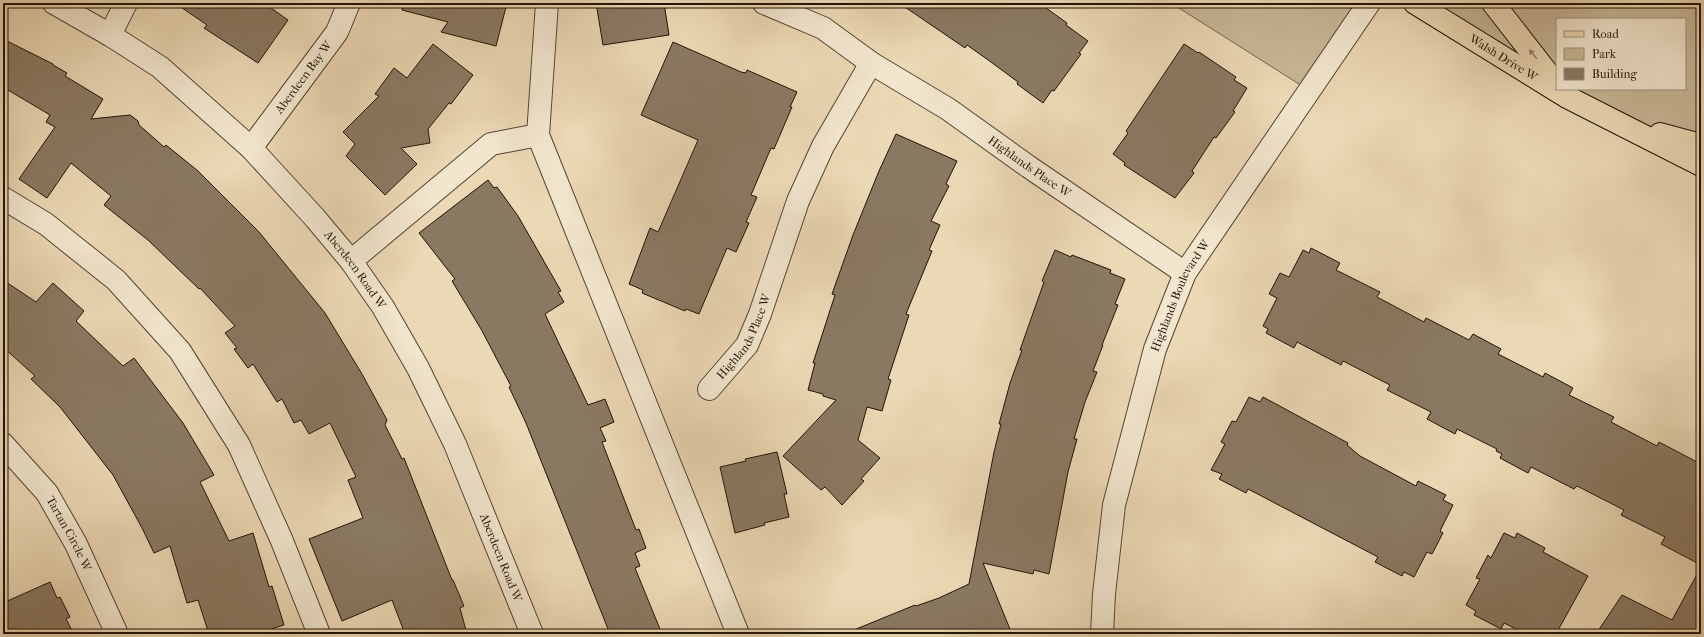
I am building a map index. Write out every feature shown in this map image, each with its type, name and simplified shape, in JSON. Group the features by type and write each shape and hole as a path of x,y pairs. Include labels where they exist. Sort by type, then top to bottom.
{"main road":[{"name":"Walsh Drive W","path":"1415,3 1556,86"},
{"path":"1492,3 1556,83"},
{"name":"Walsh Drive W","path":"1562,90 1615,122 1701,165"},
{"name":"Walsh Drive W","path":"1615,122 1701,145"}],"street":[{"name":"Aberdeen Road W","path":"54,3 110,35 160,67 252,148 315,218 351,261 383,307 422,375 455,444 532,634"},
{"path":"110,35 126,3"},
{"name":"Aberdeen Bay W","path":"252,148 337,32 349,3"},
{"path":"547,3 538,135 738,634"},
{"name":"Highlands Place W","path":"764,3 822,28 871,63 948,109 1028,167 1185,273"},
{"name":"Highlands Boulevard W","path":"1102,634 1104,594 1114,505 1155,349 1185,273 1369,3"},
{"name":"Highlands Place W","path":"709,389 747,345 760,314 798,202 823,146 871,63"},
{"path":"351,261 491,144 538,135"},
{"path":"3,198 46,224 116,280 180,351 239,445 282,541 319,634"},
{"name":"Tartan Circle W","path":"3,444 47,493 76,544 117,634"}],"green space":[{"path":"1171,3 1369,3 1310,91"},
{"path":"1415,3 1701,3 1701,156 1615,122 1567,97"}],"building":[{"path":"175,3 264,3 288,20 258,63 204,28 207,25"},
{"path":"403,3 507,3 496,46 441,32 448,22 402,10"},
{"path":"596,3 664,3 669,35 603,45"},
{"path":"899,3 1039,3 1067,23 1066,25 1088,41 1079,53 1081,54 1054,91 1052,90 1043,103 1017,84 1018,82 967,45 965,48"},
{"path":"3,39 53,64 67,73 65,76 103,99 91,119 130,115 164,147 166,145 198,171 259,232 325,313 362,374 387,420 385,425 402,459 404,458 452,580 464,606 460,608 467,634 405,634 392,600 342,621 309,539 363,518 348,480 356,477 330,423 309,434 301,420 294,423 282,399 277,402 253,364 248,368 234,349 237,348 225,333 235,326 200,288 199,289 148,240 104,205 111,196 71,163 47,198 19,179 55,127 46,122 50,115 3,87"},
{"path":"673,42 741,72 746,73 747,70 797,92 774,149 771,148 751,195 757,197 746,222 749,223 736,252 727,248 699,314 686,309 685,311 642,293 643,290 629,284 650,228 658,232 698,140 641,115"},
{"path":"433,44 473,75 451,104 449,103 428,129 430,143 401,148 417,164 385,195 346,156 355,144 343,132 379,96 375,94 394,68 407,78"},
{"path":"1184,44 1198,53 1199,52 1236,77 1234,80 1247,88 1233,111 1235,112 1216,138 1214,137 1192,171 1194,173 1175,198 1124,165 1125,163 1113,154 1128,133 1126,131"},
{"path":"896,134 957,161 946,184 949,186 931,221 940,225 929,250 932,251 906,314 909,315 888,379 891,380 882,411 867,407 858,440 880,458 861,479 864,481 842,505 825,487 821,490 783,456 836,400 823,396 823,394 808,390 815,363 813,363 835,295 832,294 853,235"},
{"path":"488,180 494,188 497,187 518,216 561,291 558,292 564,302 545,314 588,405 605,399 614,422 600,428 606,441 602,442 636,530 639,529 646,548 635,553 640,566 635,568 662,634 610,634 526,423 509,387 511,386 481,329 452,281 455,279 419,233"},
{"path":"1311,248 1340,263 1336,270 1380,292 1377,297 1424,322 1426,318 1469,340 1473,334 1501,349 1498,354 1543,377 1545,373 1573,388 1569,395 1614,417 1611,422 1657,446 1659,442 1701,464 1701,565 1661,544 1665,537 1621,515 1624,510 1577,486 1574,489 1531,467 1528,473 1500,458 1502,454 1496,451 1497,449 1457,429 1455,434 1427,419 1431,412 1387,390 1390,385 1343,361 1341,365 1297,342 1294,348 1266,333 1268,329 1263,326 1277,298 1269,294 1280,273 1289,277 1303,250 1309,253"},
{"path":"1055,250 1071,257 1072,255 1111,270 1110,273 1125,279 1115,304 1118,305 1093,371 1097,372 1085,402 1074,439 1077,439 1068,472 1049,574 1034,570 1033,574 983,563 1012,634 844,634 915,605 916,606 939,598 969,584 994,452 1001,424 999,424 1010,383 1022,350 1020,350 1044,282 1042,281"},
{"path":"3,280 36,302 53,283 84,311 76,321 123,366 134,358 183,423 214,475 200,482 229,541 253,533 269,587 272,586 284,625 255,634 209,634 198,600 187,603 170,546 154,553 113,475 60,407 31,379 35,376 3,347"},
{"path":"1249,397 1260,402 1263,397 1348,443 1347,445 1360,456 1416,486 1418,481 1446,495 1443,500 1453,505 1440,531 1443,533 1432,554 1427,552 1414,577 1404,572 1402,576 1375,562 1378,557 1248,489 1246,493 1219,479 1222,474 1211,470 1225,444 1221,442 1232,421 1236,422"},
{"path":"777,452 787,494 784,494 789,517 764,523 765,525 735,533 720,467 746,461 745,459"},
{"path":"1504,533 1515,538 1517,533 1545,548 1543,552 1588,576 1556,634 1526,634 1504,623 1501,629 1474,615 1476,611 1466,605 1480,579 1476,578 1488,555 1491,558"},
{"path":"1701,567 1701,634 1596,634 1622,595 1672,620"},
{"path":"50,582 57,598 60,597 70,617 66,619 74,634 3,634 3,603"}]}
